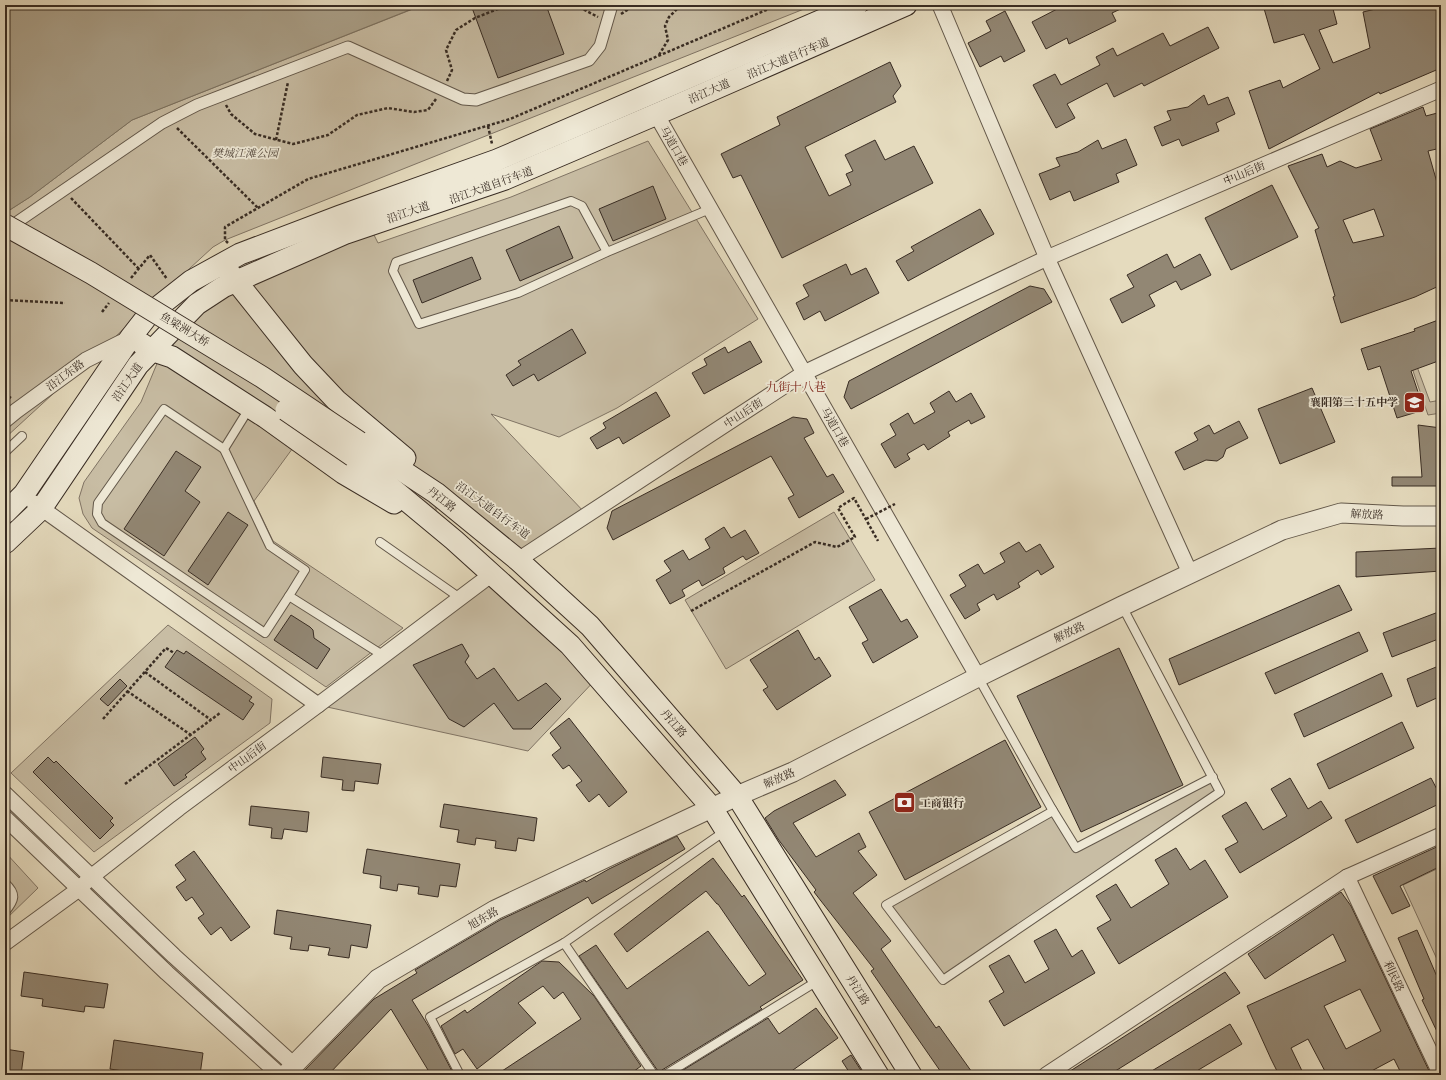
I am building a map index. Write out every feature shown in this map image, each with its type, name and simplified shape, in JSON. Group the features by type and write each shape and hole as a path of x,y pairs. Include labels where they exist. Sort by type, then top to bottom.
{"main road":[{"name":"沿江大道","path":"5,513 24,494 131,337 149,314 191,281 231,259 340,216 497,160 857,5"},
{"name":"沿江大道","path":"5,543 41,509 138,365 196,304 223,287 346,233 505,179 906,5"},
{"name":"鱼梁洲大桥","path":"5,226 91,273 262,376 356,449"},
{"name":"鱼梁洲大桥","path":"5,236 84,279 254,388 356,449"},
{"path":"231,259 236,281 308,371 336,400 406,459 436,493"},
{"path":"131,337 151,350 172,358 250,407 343,473 382,497 436,525"},
{"path":"356,449 436,525 570,645 712,808 878,1075"},
{"name":"丹江路","path":"356,449 436,493 518,560 590,626 737,796 911,1075"}],"street":[{"path":"5,230 162,123 197,104 348,47 463,100 476,100 589,60 600,46 612,5"},
{"path":"940,5 1047,258 1190,573"},
{"name":"中山后街","path":"518,560 804,373 1047,258 1441,89"},
{"name":"马道口巷","path":"656,114 978,677"},
{"name":"沿江东路","path":"5,420 86,360 131,337"},
{"path":"24,494 41,509 318,705"},
{"name":"解放路","path":"712,808 793,772 978,677 1190,573 1282,530 1341,513 1441,516"},
{"name":"中山后街","path":"6,941 79,889 91,877 179,808 492,574"},
{"path":"5,794 174,956 287,1072"},
{"name":"旭东路","path":"287,1072 378,979 495,910 712,808"},
{"path":"5,818 167,973 287,1072"},
{"path":"1046,1075 1347,877 1441,835"},
{"name":"利民路","path":"1347,877 1441,1075"}],"lane":[{"path":"607,252 582,206 570,201 396,262 393,271 419,324 518,293 607,252 710,209"},
{"path":"224,449 250,407"},
{"path":"164,409 224,449 270,546 304,570 289,596 265,633 102,523 97,514 98,504 164,409"},
{"path":"5,452 22,436"},
{"path":"380,542 460,598"},
{"path":"289,596 384,656"},
{"path":"1052,809 1053,811 886,905 943,980 1220,792 1122,606"},
{"path":"978,677 1052,809 1076,848 1213,777"},
{"path":"460,1075 430,1017 564,942 725,830"},
{"path":"5,883 11,889 13,894 13,902 5,912"},
{"path":"564,942 654,1075"},
{"path":"665,1075 819,980"}],"path":[{"path":"221,95 231,114 255,134 293,144 328,135 357,115 388,108 414,112 428,110 443,90 452,70 446,50 456,30 476,18 508,5"},
{"path":"659,55 668,40 666,26 669,17 681,5"},
{"path":"231,259 225,240 225,227 308,179 510,119 778,5"},
{"path":"577,6 607,23"},
{"path":"276,140 291,69"},
{"path":"172,124 258,208"},
{"path":"64,191 139,269"},
{"path":"130,279 150,256 176,293"},
{"path":"5,300 65,303"},
{"path":"102,312 111,301"},
{"path":"691,611 815,542 837,547 856,537 838,508 854,498 878,541"},
{"path":"866,519 895,504"},
{"path":"103,719 166,648 174,653"},
{"path":"145,672 211,720"},
{"path":"127,691 191,735"},
{"path":"125,784 220,713"}],"green space":[{"name":"樊城江滩公园","path":"423,5 814,5 225,240 213,247 5,438 5,213 30,197 132,120"},
{"path":"648,141 758,319 617,408 559,437 491,414 587,515 518,560 436,494 436,525 298,441 254,501 273,541 403,628 326,687 92,528 83,514 79,498 84,482 141,402 161,354 197,304 369,225 378,243 511,197"},
{"path":"1416,364 1430,402 1441,400 1441,413 1428,415 1411,365"},
{"path":"834,512 875,580 726,669 685,600"},
{"path":"492,574 598,677 528,751 318,705"},
{"path":"168,625 272,699 270,723 94,852 11,773"},
{"path":"1213,777 1220,792 943,980 886,905 1053,811 1077,848"},
{"path":"5,852 38,888 5,920"},
{"path":"1441,867 1441,968 1403,885"}],"shaded area":[{"path":"5,5 422,5 132,120 30,197 5,213"}],"building":[{"path":"471,5 546,5 564,54 498,78"},
{"path":"1057,5 1129,5 1112,13 1116,21 1069,44 1067,38 1046,49 1032,22 1059,8"},
{"path":"1263,5 1332,5 1337,24 1319,30 1333,63 1370,48 1363,12 1392,5 1441,5 1441,68 1380,94 1379,92 1269,149 1249,91 1280,80 1283,88 1320,69 1304,34 1274,43"},
{"path":"1005,11 1025,51 1004,62 1001,56 980,67 968,43 991,31 986,21"},
{"path":"1208,27 1219,48 1144,86 1142,83 1114,97 1107,83 1067,104 1075,118 1056,128 1033,85 1055,74 1061,85 1100,65 1096,57 1113,48 1117,56 1163,33 1170,46"},
{"path":"890,62 901,86 893,96 896,102 805,147 829,196 851,185 846,174 853,171 845,155 875,140 885,160 914,146 933,183 782,258 741,175 733,178 721,154 780,125 777,117"},
{"path":"1204,95 1208,105 1228,97 1235,114 1216,123 1219,131 1182,146 1179,139 1162,146 1154,127 1171,120 1167,111 1188,107"},
{"path":"1423,107 1426,116 1441,112 1441,148 1428,151 1438,186 1441,185 1441,285 1415,297 1341,323 1333,297 1335,296 1315,230 1319,228 1288,166 1322,154 1327,167 1340,161 1356,168 1382,160 1370,129","holes":["1374,209 1384,236 1353,243 1343,220"]},
{"path":"1126,139 1137,165 1116,174 1119,182 1074,201 1070,191 1050,200 1039,174 1060,166 1056,158 1078,152 1098,140 1102,149"},
{"path":"1272,185 1298,237 1231,270 1205,218"},
{"path":"653,186 666,219 613,241 599,209"},
{"path":"980,209 994,234 908,281 896,261 914,251 911,247"},
{"path":"559,226 573,258 520,281 506,250"},
{"path":"1167,254 1174,268 1200,254 1211,275 1181,290 1176,281 1149,295 1155,306 1122,323 1110,299 1134,287 1127,275"},
{"path":"472,257 481,279 422,303 413,280"},
{"path":"846,264 851,275 866,268 879,293 825,321 820,311 804,320 796,303 809,296 803,285"},
{"path":"1030,286 1044,289 1052,302 851,409 844,397 849,381"},
{"path":"1441,319 1441,360 1411,371 1424,410 1397,418 1380,366 1368,370 1361,349 1415,331 1414,329"},
{"path":"572,329 586,353 538,381 534,374 513,386 506,375 521,365 518,361"},
{"path":"750,341 762,362 704,394 692,373 707,365 704,359 725,347 728,353"},
{"path":"1312,388 1335,442 1280,464 1258,409"},
{"path":"949,391 956,402 971,393 985,417 971,424 969,420 948,432 950,436 928,450 924,444 907,454 910,459 895,468 881,444 896,435 890,424 908,413 914,424 935,412 930,403"},
{"path":"656,392 670,416 623,444 619,437 597,449 590,438 606,428 603,423"},
{"path":"793,417 807,419 814,433 804,438 827,477 833,474 844,492 799,518 788,498 794,495 771,456 613,540 607,528 612,511"},
{"path":"1239,421 1248,438 1226,449 1223,457 1217,461 1206,460 1184,470 1175,452 1198,440 1194,433 1209,425 1214,434"},
{"path":"1418,425 1441,428 1441,486 1392,486 1392,477 1422,477"},
{"path":"176,451 201,467 185,491 200,502 164,556 124,529"},
{"path":"228,512 248,525 208,585 188,571"},
{"path":"724,527 731,538 745,530 759,553 746,560 743,556 723,568 725,573 702,586 699,580 682,590 685,596 670,604 656,580 671,571 664,561 683,550 689,560 710,548 705,539"},
{"path":"1019,542 1026,552 1040,544 1054,567 1041,575 1038,570 1018,583 1020,587 997,600 994,594 977,604 980,610 965,619 950,595 966,586 959,575 978,564 984,574 1005,562 1000,553"},
{"path":"1441,548 1441,571 1356,577 1356,552"},
{"path":"1339,585 1352,610 1179,685 1169,659"},
{"path":"881,589 901,622 907,619 918,637 873,663 862,643 868,640 849,607"},
{"path":"1441,611 1441,638 1392,657 1383,633"},
{"path":"291,615 310,627 313,630 314,638 330,649 317,669 274,640"},
{"path":"798,630 815,660 819,657 831,676 777,710 763,690 768,687 750,660"},
{"path":"1359,632 1368,651 1275,694 1265,673"},
{"path":"462,644 469,656 465,662 477,679 494,668 518,701 546,683 561,699 531,729 513,729 494,703 464,727 449,719 413,665"},
{"path":"1119,648 1183,785 1081,832 1017,696"},
{"path":"177,650 184,654 186,651 252,697 249,701 254,704 243,720 165,667"},
{"path":"1441,665 1441,696 1417,707 1407,679"},
{"path":"1382,673 1392,696 1304,737 1294,714"},
{"path":"120,679 127,686 108,706 100,699"},
{"path":"569,718 627,792 609,807 599,794 589,802 576,785 582,781 569,765 563,769 552,755 561,748 550,733"},
{"path":"1402,722 1414,748 1329,789 1317,764"},
{"path":"195,737 204,749 201,752 206,759 185,775 187,777 174,786 158,764"},
{"path":"1005,740 1041,807 905,880 869,812"},
{"path":"48,757 54,763 56,761 113,818 110,821 114,825 100,839 33,772"},
{"path":"323,757 381,764 378,784 355,781 354,791 342,790 343,780 321,777"},
{"path":"1290,778 1308,809 1321,801 1332,818 1240,873 1225,849 1238,842 1222,816 1246,802 1263,830 1287,816 1271,789"},
{"path":"1431,778 1441,797 1441,803 1357,843 1345,820"},
{"path":"835,780 846,795 793,823 816,857 859,833 866,847 858,851 877,875 853,893 891,941 881,949 936,1028 939,1026 974,1075 943,1075 871,971 874,969 814,892 816,890 778,839 765,818 774,811"},
{"path":"444,804 537,818 534,841 518,838 516,851 495,848 496,841 476,838 475,845 457,842 459,830 440,827"},
{"path":"251,806 309,812 307,832 284,829 282,839 271,838 272,828 249,825"},
{"path":"677,836 685,849 592,904 588,897 412,1000 429,1027 454,1075 431,1075 391,1009 328,1075 300,1075 374,999 417,973 415,970 500,920 585,880 586,882 609,869"},
{"path":"1441,845 1441,866 1400,886 1410,906 1392,914 1373,876"},
{"path":"1176,848 1190,870 1205,860 1228,897 1119,964 1097,928 1111,920 1096,896 1116,884 1131,908 1169,884 1155,860"},
{"path":"367,849 460,864 456,887 440,885 438,897 418,894 419,887 398,884 397,891 380,888 381,876 363,873"},
{"path":"194,851 250,927 231,941 221,927 211,935 198,918 204,914 192,897 186,901 176,887 186,880 175,865"},
{"path":"713,858 742,897 744,895 803,980 760,1007 762,1009 662,1070 660,1074 579,956 596,945 627,989 708,931 749,986 766,974 718,904 706,891 627,952 614,934"},
{"path":"1341,892 1351,906 1431,1075 1402,1075 1394,1059 1364,1075 1327,1075 1308,1039 1291,1048 1304,1075 1279,1075 1247,1006 1346,961 1333,934 1265,979 1248,954","holes":["1360,989 1381,1031 1346,1049 1324,1006"]},
{"path":"277,910 371,925 367,948 351,945 349,958 328,955 330,948 309,945 308,951 290,949 292,937 274,934"},
{"path":"1056,929 1072,957 1082,950 1095,973 1004,1026 989,1001 1004,992 989,966 1009,955 1025,983 1049,969 1034,941"},
{"path":"1417,930 1441,986 1441,1040 1422,1000 1424,999 1398,938"},
{"path":"542,961 559,962 594,996 641,1066 629,1075 496,1075 581,1019 563,992 554,999 543,986 518,1003 536,1023 477,1069 463,1049 455,1054 441,1026 465,1010 467,1013"},
{"path":"24,972 108,984 104,1008 85,1006 84,1012 42,1006 43,999 21,996"},
{"path":"1225,972 1240,993 1109,1075 1064,1075"},
{"path":"816,1008 838,1038 786,1075 675,1075 768,1018 779,1034"},
{"path":"1230,1024 1242,1044 1190,1075 1145,1075"},
{"path":"114,1040 203,1053 200,1075 135,1075 136,1073 110,1069"},
{"path":"5,1049 24,1052 21,1075 5,1074"},
{"path":"851,1055 864,1075 851,1075 842,1061"}],"place":[{"name":"襄阳第三十五中学","path":"1414,402"},
{"name":"工商银行","path":"904,803"}],"district":[{"name":"九街十八巷","path":"796,386"}]}
